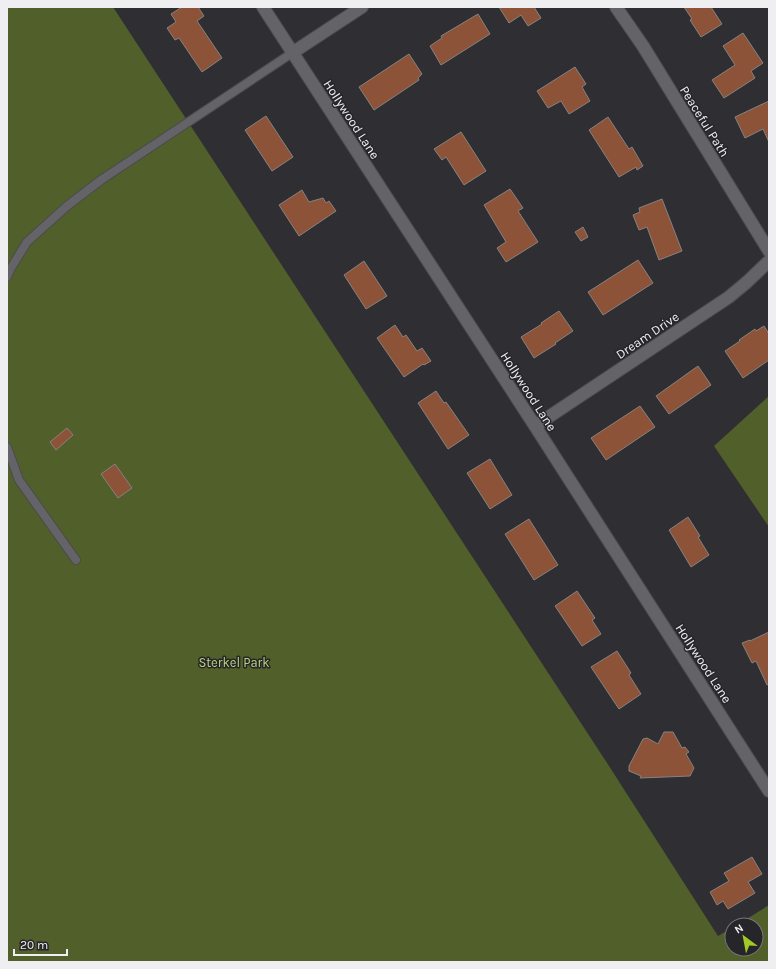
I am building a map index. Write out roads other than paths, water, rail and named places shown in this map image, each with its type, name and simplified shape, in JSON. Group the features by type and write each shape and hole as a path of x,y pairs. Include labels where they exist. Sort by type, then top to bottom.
{"street":[{"name":"Hollywood Lane","path":"263,7 535,426 769,791"},
{"path":"292,53 362,7"},
{"name":"Peaceful Path","path":"616,7 643,46 769,251"},
{"name":"Dream Drive","path":"535,426 729,297 769,261"}],"lane":[{"path":"7,277 10,268 27,242 67,206 101,180 292,53"},
{"path":"7,447 19,480 76,560"}],"park label":[{"name":"Sterkel Park","path":"234,662"}]}
